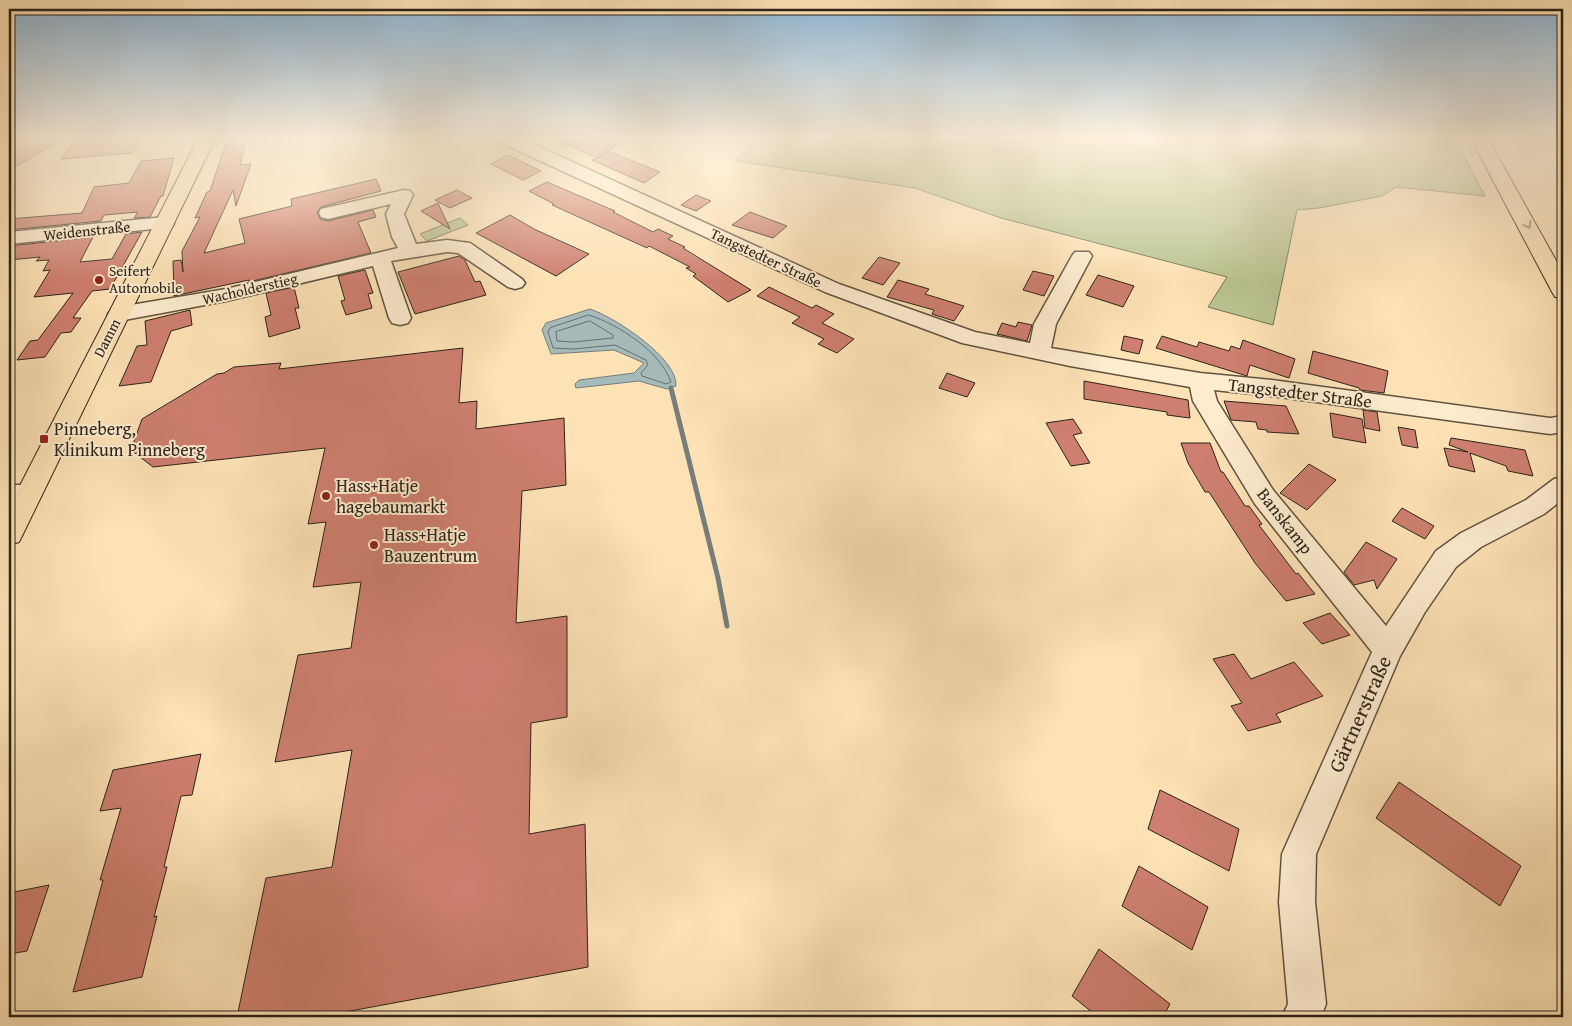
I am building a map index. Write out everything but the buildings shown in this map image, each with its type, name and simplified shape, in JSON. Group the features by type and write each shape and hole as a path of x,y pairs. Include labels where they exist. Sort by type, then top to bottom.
{"main road":[{"name":"Damm","path":"9,534 18,495 60,432 184,185"},
{"path":"1506,185 1563,292"},
{"path":"1524,185 1542,215"}],"street":[{"name":"Tangstedter Straße","path":"606,185 832,288 970,338 1039,353 1200,381 1272,388 1557,425"},
{"path":"328,213 404,195 395,214 410,251"},
{"name":"Weidenstraße","path":"9,238 165,223"},
{"name":"Wacholderstieg","path":"119,314 226,295 410,251 448,246 463,247 515,283"},
{"path":"1039,353 1045,324 1082,256"},
{"path":"380,258 400,318"},
{"name":"Banskamp","path":"1200,381 1205,401 1264,496 1388,650"},
{"path":"1557,425 1563,447"},
{"name":"Gärtnerstraße","path":"1302,1017 1307,1004 1296,902 1299,854 1388,650 1415,604 1446,559 1471,540 1535,507 1563,486"}],"green space":[{"path":"894,185 1479,185 1485,196 1396,187 1382,196 1319,208 1297,210 1273,325 1208,307 1227,277 1001,218 915,188"},
{"path":"460,218 468,225 427,241 420,234"}],"water":[{"path":"590,309 614,320 656,351 667,363 674,375 676,386 667,389 639,381 576,388 575,384 579,380 634,373 644,363 614,350 551,354 542,330 546,323"}],"waterway":[{"path":"671,388 718,578 727,626"}],"place":[{"name":"Seifert Automobile","path":"99,280"},
{"name":"Pinneberg, Klinikum Pinneberg","path":"44,439"},
{"name":"Hass+Hatje hagebaumarkt","path":"326,496"},
{"name":"Hass+Hatje Bauzentrum","path":"374,545"}]}
